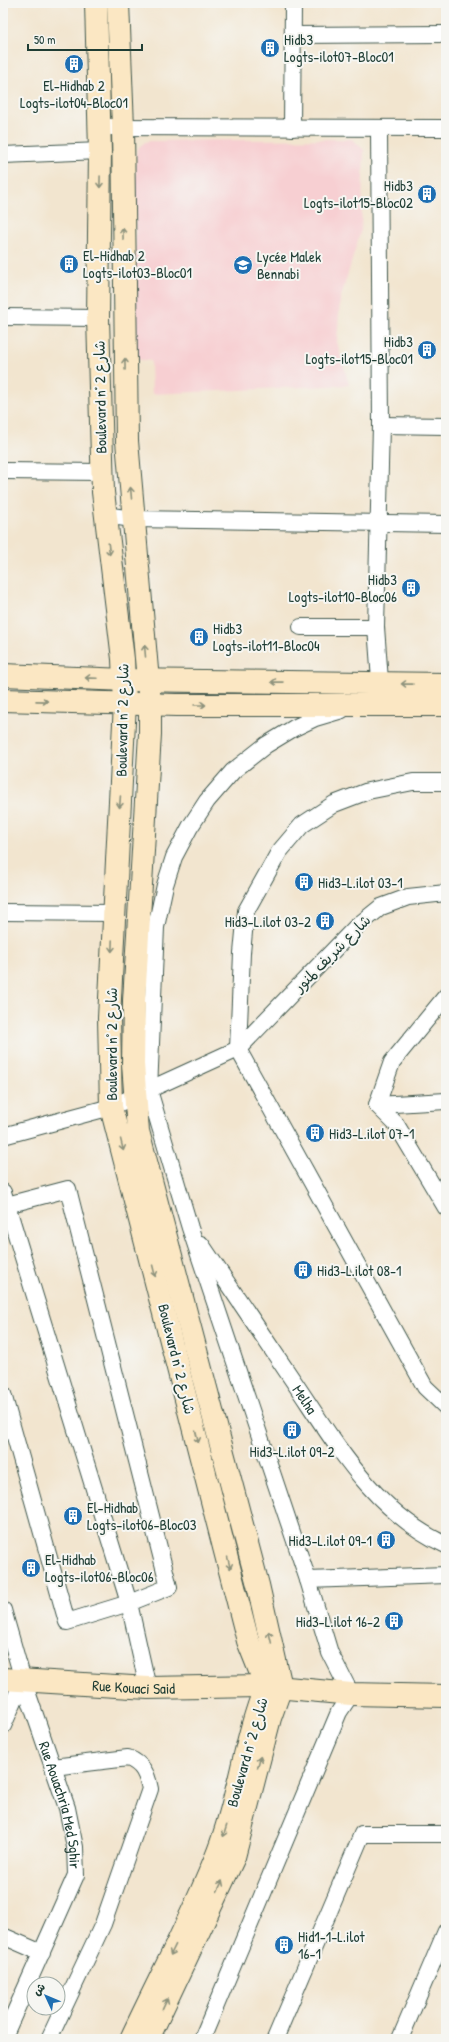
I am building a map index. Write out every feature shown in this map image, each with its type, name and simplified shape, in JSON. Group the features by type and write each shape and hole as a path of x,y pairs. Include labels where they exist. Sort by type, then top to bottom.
{"main road":[{"name":"Boulevard n° شارع 2","path":"96,3 100,151 98,318 102,472 104,515 125,680 109,1018 111,1107 248,1641 273,1687"},
{"name":"Boulevard n° شارع 2","path":"118,3 123,127 127,440 150,704 150,734 134,1001 133,1064 143,1093 138,1131 258,1585 273,1687 270,1718 234,1857 148,2039"},
{"path":"3,675 148,680 374,697 446,705"},
{"path":"3,700 176,705 374,697 446,684"},
{"path":"150,734 161,717 176,705"},
{"name":"Rue Kouaci Said","path":"13,1680 148,1688 273,1687 351,1694 446,1696"},
{"name":"Boulevard n° شارع 2","path":"131,2039 219,1851 232,1806 255,1712 273,1687"}],"street":[{"path":"292,128 293,3"},
{"path":"292,35 446,34"},
{"path":"99,127 446,128"},
{"path":"202,2039 339,1712 351,1694 330,1653 308,1580 143,1093 156,927 165,885 174,858 190,827 207,801 233,772 266,745 315,718 374,697 381,425 379,128"},
{"path":"3,155 100,151"},
{"path":"3,317 98,318"},
{"path":"381,425 446,426"},
{"path":"3,471 102,472"},
{"path":"104,515 133,519 446,524"},
{"path":"301,627 376,627"},
{"path":"446,782 406,784 368,791 334,804 302,825 279,852 246,911 242,953 238,1049 425,1387 446,1407"},
{"name":"شارع شريف لمنور","path":"238,1049 355,928 381,907 408,897 446,893"},
{"path":"3,912 113,913"},
{"path":"377,1104 392,1062 446,996"},
{"path":"3,1136 111,1107 238,1049"},
{"path":"377,1104 446,1101"},
{"path":"377,1104 396,1124 446,1208"},
{"path":"3,1394 67,1622 129,1603 169,1587 68,1189 4,1201 129,1603 148,1688"},
{"name":"Melha","path":"190,1228 355,1472 387,1506 429,1538 446,1545"},
{"path":"308,1580 446,1575"},
{"name":"Rue Aouachria Med Sghir","path":"3,1610 13,1680 53,1767 67,1808 76,1847 76,1875 3,2039"},
{"path":"3,1726 13,1680"},
{"path":"49,2039 103,1924 150,1789 144,1770 138,1762 128,1758 53,1767"},
{"path":"275,2039 362,1834 446,1834"},
{"path":"400,2039 446,1934"},
{"path":"3,1936 42,1953"}],"shaded area":[{"name":"Lycée Malek Bennabi","path":"352,139 364,150 361,230 340,300 337,342 349,385 152,394 151,361 135,359 136,154 139,147 145,142 149,141"}],"place":[{"name":"Hidb3 Logts-ilot07-Bloc01","path":"270,48"},
{"name":"El-Hidhab 2 Logts-ilot04-Bloc01","path":"74,64"},
{"name":"Hidb3 Logts-ilot15-Bloc02","path":"427,194"},
{"name":"El-Hidhab 2 Logts-ilot03-Bloc01","path":"69,264"},
{"name":"Lycée Malek Bennabi","path":"243,265"},
{"name":"Hidb3 Logts-ilot15-Bloc01","path":"427,350"},
{"name":"Hidb3 Logts-ilot10-Bloc06","path":"411,588"},
{"name":"Hidb3 Logts-ilot11-Bloc04","path":"199,637"},
{"name":"Hid3-L.ilot 03-1","path":"304,882"},
{"name":"Hid3-L.ilot 03-2","path":"325,921"},
{"name":"Hid3-L.ilot 07-1","path":"315,1133"},
{"name":"Hid3-L.ilot 08-1","path":"303,1270"},
{"name":"Hid3-L.ilot 09-2","path":"292,1430"},
{"name":"El-Hidhab Logts-ilot06-Bloc03","path":"73,1516"},
{"name":"Hid3-L.ilot 09-1","path":"386,1540"},
{"name":"El-Hidhab Logts-ilot06-Bloc06","path":"31,1568"},
{"name":"Hid3-L.ilot 16-2","path":"394,1621"},
{"name":"Hid1-1-L.ilot 16-1","path":"284,1945"}]}
